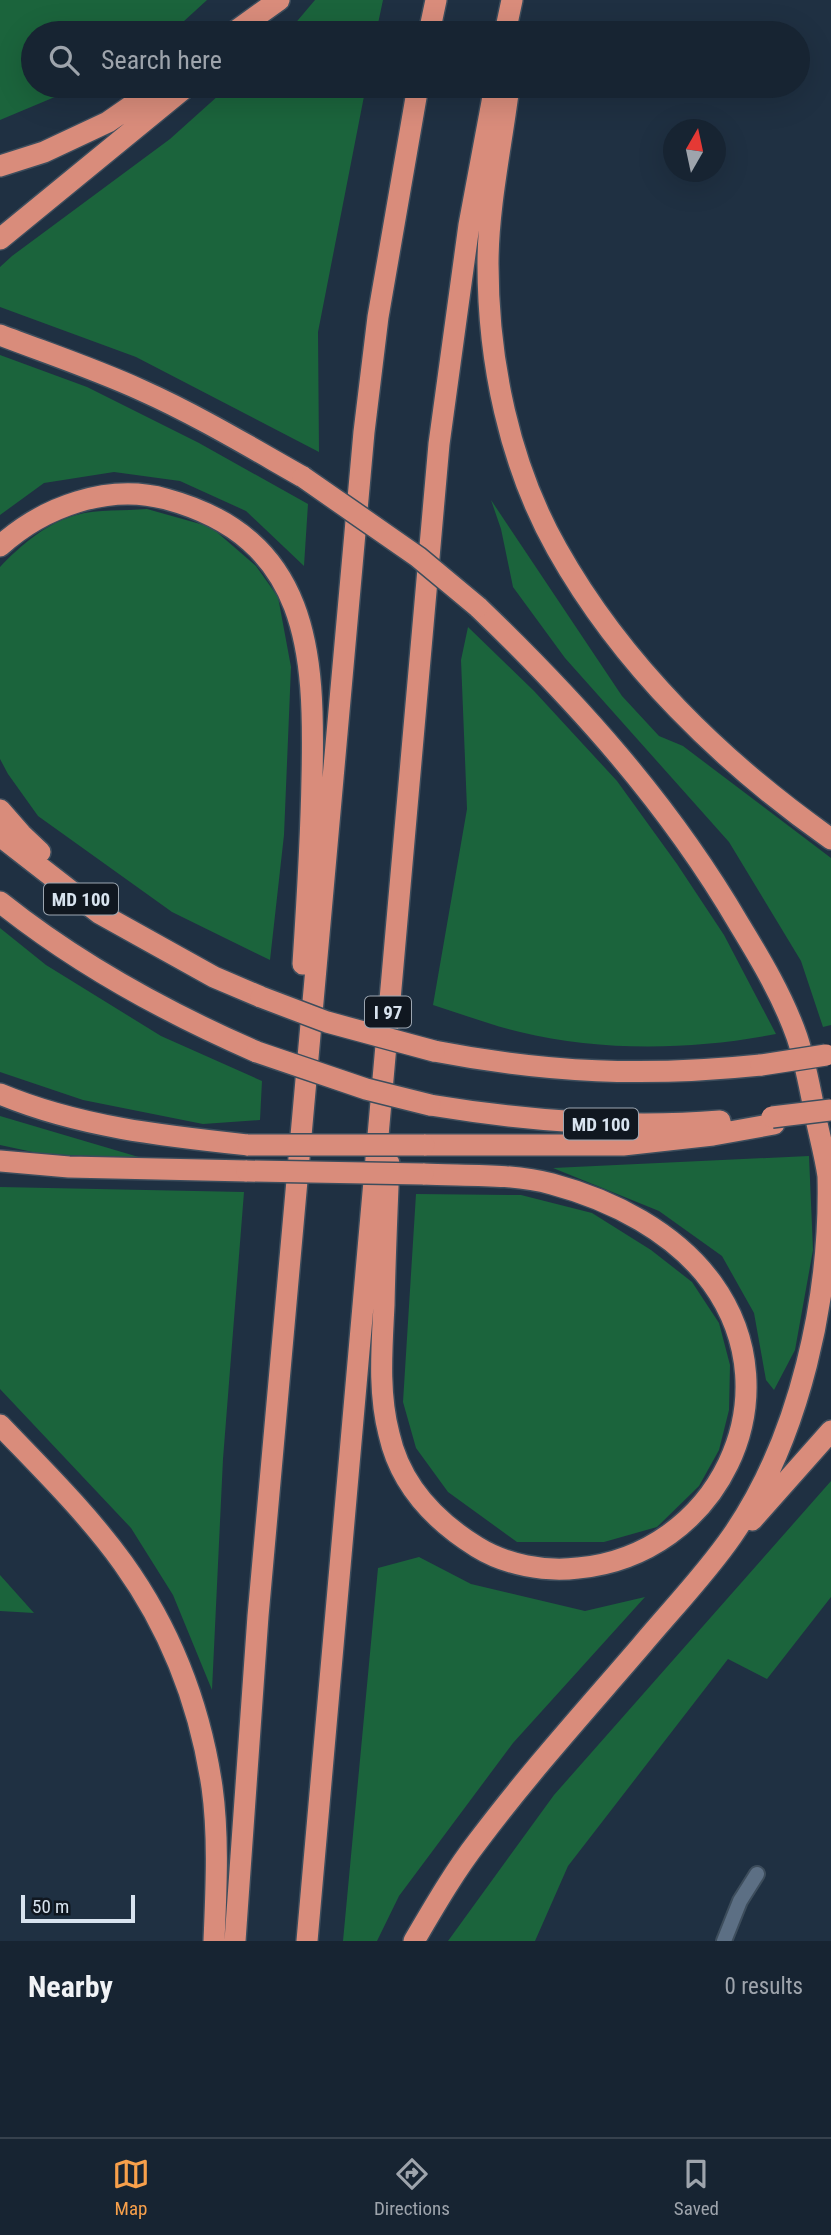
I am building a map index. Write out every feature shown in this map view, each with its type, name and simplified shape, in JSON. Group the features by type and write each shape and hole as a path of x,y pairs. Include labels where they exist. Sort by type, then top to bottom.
{"highway":[{"path":"250,21 281,0"},
{"path":"259,21 281,0"},
{"path":"432,21 436,0"},
{"path":"508,21 512,0"},
{"path":"518,21 521,0"},
{"path":"0,166 44,152 108,121 142,98"},
{"path":"0,239 172,98"},
{"path":"235,1941 258,1616 364,432 378,317 416,98"},
{"name":"I 97","path":"307,1941 439,444 469,225 493,98"},
{"path":"508,98 488,263 490,313 495,363 505,412 516,452 534,498 556,548 591,602 661,690 763,788 831,839"},
{"path":"0,335 142,390 209,423 303,477 418,557 478,607 574,702 631,768 687,841 770,975 797,1037 828,1177 830,1242 825,1299 814,1355 799,1406 777,1458 732,1536 477,1842 414,1941"},
{"path":"0,546 20,528 50,512 88,499 125,494 161,498 197,507 226,522 251,542 275,568 291,596 303,632 310,669 314,716 286,1317"},
{"path":"0,810 21,834 87,893 168,953"},
{"name":"MD 100","path":"0,836 99,913 214,977 327,1022 434,1051 506,1064 604,1072 707,1071 828,1054"},
{"path":"0,1161 69,1167 247,1171 423,1174 516,1178 549,1183 587,1195 623,1211 656,1230 688,1255 713,1284 732,1318 744,1359 745,1400 741,1433 729,1466 712,1493 691,1518 664,1541 637,1554 598,1567 562,1570 526,1566 489,1555 453,1532 425,1506 402,1472 389,1435 382,1394 382,1360 399,889"},
{"name":"MD 100","path":"0,902 80,960 149,1002 257,1052 354,1085 430,1105 492,1115 605,1124 773,1121"},
{"path":"0,1094 76,1119 125,1130 248,1145 623,1145 713,1135 831,1110"},
{"path":"0,1425 86,1515 116,1553 149,1604 172,1647 190,1690 212,1789 215,1842 214,1941"},
{"path":"678,1602 831,1431"}],"street":[{"path":"724,1941 740,1901 758,1874"}],"green space":[{"path":"0,0 207,0 184,21 21,21 21,98 52,98 0,120"},
{"path":"315,0 383,0 379,21 297,21"},
{"path":"216,98 364,98 318,332 319,452 136,357 0,307 0,267 170,139"},
{"path":"0,355 87,387 199,443 308,504 304,566 246,511 180,481 114,472 44,483 0,515"},
{"path":"491,500 622,696 659,736 683,746 831,858 831,1025 823,1027 801,961 729,842 565,658 513,587 501,529"},
{"path":"147,509 211,527 256,566 278,597 291,667 284,835 270,960 172,912 38,816 0,759 0,567 34,536 65,519 93,512"},
{"path":"468,627 534,691 617,781 724,935 776,1034 681,1046 615,1046 551,1038 509,1029 433,1005 467,809 461,660"},
{"path":"0,928 46,965 161,1036 262,1081 260,1120 203,1124 83,1100 0,1072"},
{"path":"0,1116 142,1158 42,1154 0,1145"},
{"path":"809,1156 813,1250 795,1350 774,1390 766,1380 754,1313 722,1256 659,1211 553,1168"},
{"path":"0,1187 244,1192 223,1459 212,1690 173,1595 131,1528 0,1389"},
{"path":"416,1194 521,1195 592,1213 651,1250 692,1282 719,1323 730,1365 729,1410 719,1450 699,1486 657,1527 604,1542 517,1542 448,1492 416,1448 403,1402"},
{"path":"831,1481 831,1597 767,1679 728,1659 568,1866 535,1941 448,1941 554,1795"},
{"path":"419,1557 471,1584 585,1611 645,1597 513,1743 399,1896 377,1941 343,1941 378,1568"},
{"path":"0,1575 34,1613 0,1611"}]}
